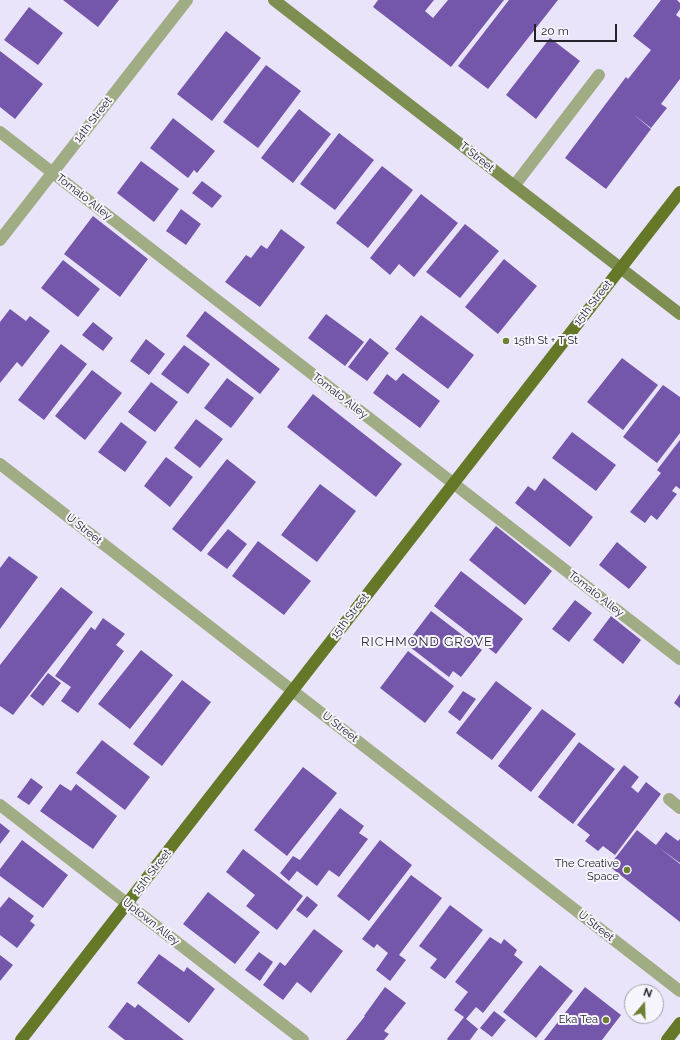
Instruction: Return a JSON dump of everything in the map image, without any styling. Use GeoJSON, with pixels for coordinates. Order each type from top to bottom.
{"type":"FeatureCollection","features":[{"type":"Feature","properties":{"kind":"main road","name":"15th Street"},"geometry":{"type":"LineString","coordinates":[[21,1040],[680,192]]}},
{"type":"Feature","properties":{"kind":"main road"},"geometry":{"type":"LineString","coordinates":[[667,1040],[680,1023]]}},
{"type":"Feature","properties":{"kind":"street","name":"14th Street"},"geometry":{"type":"LineString","coordinates":[[0,240],[187,0]]}},
{"type":"Feature","properties":{"kind":"street","name":"T Street"},"geometry":{"type":"LineString","coordinates":[[274,0],[680,314]]}},
{"type":"Feature","properties":{"kind":"street"},"geometry":{"type":"LineString","coordinates":[[514,186],[599,75]]}},
{"type":"Feature","properties":{"kind":"street","name":"Tomato Alley"},"geometry":{"type":"LineString","coordinates":[[0,132],[680,659]]}},
{"type":"Feature","properties":{"kind":"street","name":"U Street"},"geometry":{"type":"LineString","coordinates":[[0,464],[680,991]]}},
{"type":"Feature","properties":{"kind":"street"},"geometry":{"type":"LineString","coordinates":[[668,799],[680,808]]}},
{"type":"Feature","properties":{"kind":"street","name":"Uptown Alley"},"geometry":{"type":"LineString","coordinates":[[0,805],[303,1040]]}},
{"type":"Feature","properties":{"kind":"building"},"geometry":{"type":"Polygon","coordinates":[[[63,0],[119,0],[98,27],[63,0]]]}},
{"type":"Feature","properties":{"kind":"building"},"geometry":{"type":"Polygon","coordinates":[[[378,0],[434,0],[425,11],[433,18],[448,0],[504,0],[451,67],[373,7],[378,0]]]}},
{"type":"Feature","properties":{"kind":"building"},"geometry":{"type":"Polygon","coordinates":[[[509,0],[558,0],[488,89],[458,66],[509,0]]]}},
{"type":"Feature","properties":{"kind":"building"},"geometry":{"type":"Polygon","coordinates":[[[661,0],[677,0],[680,3],[680,9],[676,15],[680,18],[680,79],[661,104],[667,108],[651,128],[633,114],[651,129],[606,189],[565,158],[626,77],[628,79],[651,50],[633,36],[661,0]]]}},
{"type":"Feature","properties":{"kind":"building"},"geometry":{"type":"Polygon","coordinates":[[[29,7],[63,33],[38,65],[4,40],[29,7]]]}},
{"type":"Feature","properties":{"kind":"building"},"geometry":{"type":"Polygon","coordinates":[[[226,31],[261,58],[212,121],[177,94],[226,31]]]}},
{"type":"Feature","properties":{"kind":"building"},"geometry":{"type":"Polygon","coordinates":[[[550,38],[580,61],[536,119],[506,95],[550,38]]]}},
{"type":"Feature","properties":{"kind":"building"},"geometry":{"type":"Polygon","coordinates":[[[0,51],[43,84],[15,119],[0,107],[0,51]]]}},
{"type":"Feature","properties":{"kind":"building"},"geometry":{"type":"Polygon","coordinates":[[[266,65],[301,91],[258,148],[223,122],[266,65]]]}},
{"type":"Feature","properties":{"kind":"building"},"geometry":{"type":"Polygon","coordinates":[[[299,109],[331,134],[293,183],[261,158],[299,109]]]}},
{"type":"Feature","properties":{"kind":"building"},"geometry":{"type":"Polygon","coordinates":[[[173,118],[215,151],[197,173],[194,170],[188,178],[150,148],[173,118]]]}},
{"type":"Feature","properties":{"kind":"building"},"geometry":{"type":"Polygon","coordinates":[[[339,133],[374,160],[335,210],[300,184],[339,133]]]}},
{"type":"Feature","properties":{"kind":"building"},"geometry":{"type":"Polygon","coordinates":[[[141,161],[179,189],[154,222],[117,193],[141,161]]]}},
{"type":"Feature","properties":{"kind":"building"},"geometry":{"type":"Polygon","coordinates":[[[382,166],[413,190],[368,248],[336,223],[382,166]]]}},
{"type":"Feature","properties":{"kind":"building"},"geometry":{"type":"Polygon","coordinates":[[[202,181],[222,196],[212,208],[192,193],[202,181]]]}},
{"type":"Feature","properties":{"kind":"building"},"geometry":{"type":"Polygon","coordinates":[[[421,194],[458,223],[414,277],[399,264],[390,275],[370,258],[421,194]]]}},
{"type":"Feature","properties":{"kind":"building"},"geometry":{"type":"Polygon","coordinates":[[[181,209],[201,224],[186,245],[166,231],[181,209]]]}},
{"type":"Feature","properties":{"kind":"building"},"geometry":{"type":"Polygon","coordinates":[[[93,216],[148,259],[120,297],[64,254],[93,216]]]}},
{"type":"Feature","properties":{"kind":"building"},"geometry":{"type":"Polygon","coordinates":[[[465,224],[499,251],[460,298],[426,272],[465,224]]]}},
{"type":"Feature","properties":{"kind":"building"},"geometry":{"type":"Polygon","coordinates":[[[281,229],[305,247],[260,307],[225,282],[246,255],[251,258],[261,245],[267,249],[281,229]]]}},
{"type":"Feature","properties":{"kind":"building"},"geometry":{"type":"Polygon","coordinates":[[[504,259],[537,286],[498,334],[465,307],[504,259]]]}},
{"type":"Feature","properties":{"kind":"building"},"geometry":{"type":"Polygon","coordinates":[[[63,260],[100,289],[78,317],[41,288],[63,260]]]}},
{"type":"Feature","properties":{"kind":"building"},"geometry":{"type":"Polygon","coordinates":[[[10,309],[26,321],[30,316],[50,331],[22,367],[17,362],[0,383],[0,322],[10,309]]]}},
{"type":"Feature","properties":{"kind":"building"},"geometry":{"type":"Polygon","coordinates":[[[205,311],[280,369],[260,394],[186,336],[205,311]]]}},
{"type":"Feature","properties":{"kind":"building"},"geometry":{"type":"Polygon","coordinates":[[[326,314],[364,342],[345,366],[308,338],[326,314]]]}},
{"type":"Feature","properties":{"kind":"building"},"geometry":{"type":"Polygon","coordinates":[[[421,315],[474,355],[448,389],[395,349],[421,315]]]}},
{"type":"Feature","properties":{"kind":"building"},"geometry":{"type":"Polygon","coordinates":[[[93,322],[113,338],[103,351],[82,335],[93,322]]]}},
{"type":"Feature","properties":{"kind":"building"},"geometry":{"type":"Polygon","coordinates":[[[370,338],[389,353],[367,381],[348,367],[370,338]]]}},
{"type":"Feature","properties":{"kind":"building"},"geometry":{"type":"Polygon","coordinates":[[[146,339],[165,354],[149,375],[130,361],[146,339]]]}},
{"type":"Feature","properties":{"kind":"building"},"geometry":{"type":"Polygon","coordinates":[[[61,344],[87,364],[44,420],[18,400],[61,344]]]}},
{"type":"Feature","properties":{"kind":"building"},"geometry":{"type":"Polygon","coordinates":[[[184,345],[210,364],[188,394],[161,374],[184,345]]]}},
{"type":"Feature","properties":{"kind":"building"},"geometry":{"type":"Polygon","coordinates":[[[622,358],[658,385],[623,430],[587,402],[622,358]]]}},
{"type":"Feature","properties":{"kind":"building"},"geometry":{"type":"Polygon","coordinates":[[[92,370],[122,393],[85,440],[55,416],[92,370]]]}},
{"type":"Feature","properties":{"kind":"building"},"geometry":{"type":"Polygon","coordinates":[[[403,373],[440,401],[420,428],[373,393],[387,374],[396,381],[403,373]]]}},
{"type":"Feature","properties":{"kind":"building"},"geometry":{"type":"Polygon","coordinates":[[[227,378],[254,398],[231,428],[204,408],[227,378]]]}},
{"type":"Feature","properties":{"kind":"building"},"geometry":{"type":"Polygon","coordinates":[[[151,382],[178,402],[155,432],[128,412],[151,382]]]}},
{"type":"Feature","properties":{"kind":"building"},"geometry":{"type":"Polygon","coordinates":[[[663,385],[680,397],[680,433],[657,463],[623,437],[663,385]]]}},
{"type":"Feature","properties":{"kind":"building"},"geometry":{"type":"Polygon","coordinates":[[[313,394],[402,464],[376,497],[287,427],[313,394]]]}},
{"type":"Feature","properties":{"kind":"building"},"geometry":{"type":"Polygon","coordinates":[[[196,419],[223,439],[200,468],[174,448],[196,419]]]}},
{"type":"Feature","properties":{"kind":"building"},"geometry":{"type":"Polygon","coordinates":[[[121,422],[147,442],[125,472],[98,452],[121,422]]]}},
{"type":"Feature","properties":{"kind":"building"},"geometry":{"type":"Polygon","coordinates":[[[572,432],[616,465],[596,491],[552,458],[572,432]]]}},
{"type":"Feature","properties":{"kind":"building"},"geometry":{"type":"Polygon","coordinates":[[[680,440],[680,489],[676,486],[672,491],[677,494],[657,520],[651,515],[645,523],[630,512],[661,473],[657,470],[680,440]]]}},
{"type":"Feature","properties":{"kind":"building"},"geometry":{"type":"Polygon","coordinates":[[[166,457],[193,477],[170,507],[144,486],[166,457]]]}},
{"type":"Feature","properties":{"kind":"building"},"geometry":{"type":"Polygon","coordinates":[[[227,459],[256,482],[201,552],[172,529],[227,459]]]}},
{"type":"Feature","properties":{"kind":"building"},"geometry":{"type":"Polygon","coordinates":[[[544,478],[593,517],[570,547],[515,503],[528,486],[535,491],[544,478]]]}},
{"type":"Feature","properties":{"kind":"building"},"geometry":{"type":"Polygon","coordinates":[[[320,484],[356,511],[317,562],[281,535],[320,484]]]}},
{"type":"Feature","properties":{"kind":"building"},"geometry":{"type":"Polygon","coordinates":[[[496,526],[552,571],[525,605],[469,560],[496,526]]]}},
{"type":"Feature","properties":{"kind":"building"},"geometry":{"type":"Polygon","coordinates":[[[228,529],[247,544],[227,569],[207,554],[228,529]]]}},
{"type":"Feature","properties":{"kind":"building"},"geometry":{"type":"Polygon","coordinates":[[[258,541],[311,581],[284,615],[232,576],[258,541]]]}},
{"type":"Feature","properties":{"kind":"building"},"geometry":{"type":"Polygon","coordinates":[[[617,542],[647,567],[629,589],[599,565],[617,542]]]}},
{"type":"Feature","properties":{"kind":"building"},"geometry":{"type":"Polygon","coordinates":[[[9,556],[38,577],[0,629],[0,568],[9,556]]]}},
{"type":"Feature","properties":{"kind":"building"},"geometry":{"type":"Polygon","coordinates":[[[461,571],[523,619],[496,654],[434,606],[461,571]]]}},
{"type":"Feature","properties":{"kind":"building"},"geometry":{"type":"Polygon","coordinates":[[[61,587],[93,612],[13,715],[0,706],[0,665],[61,587]]]}},
{"type":"Feature","properties":{"kind":"building"},"geometry":{"type":"Polygon","coordinates":[[[575,600],[592,613],[569,642],[552,629],[575,600]]]}},
{"type":"Feature","properties":{"kind":"building"},"geometry":{"type":"Polygon","coordinates":[[[431,611],[482,650],[461,677],[453,671],[449,677],[406,644],[431,611]]]}},
{"type":"Feature","properties":{"kind":"building"},"geometry":{"type":"Polygon","coordinates":[[[611,616],[641,640],[623,664],[593,640],[611,616]]]}},
{"type":"Feature","properties":{"kind":"building"},"geometry":{"type":"Polygon","coordinates":[[[103,618],[125,634],[116,645],[124,651],[78,713],[61,701],[71,687],[55,676],[91,627],[95,630],[103,618]]]}},
{"type":"Feature","properties":{"kind":"building"},"geometry":{"type":"Polygon","coordinates":[[[141,650],[173,675],[130,729],[98,704],[141,650]]]}},
{"type":"Feature","properties":{"kind":"building"},"geometry":{"type":"Polygon","coordinates":[[[408,651],[454,686],[425,723],[380,688],[408,651]]]}},
{"type":"Feature","properties":{"kind":"building"},"geometry":{"type":"Polygon","coordinates":[[[48,673],[61,683],[43,706],[30,696],[48,673]]]}},
{"type":"Feature","properties":{"kind":"building"},"geometry":{"type":"Polygon","coordinates":[[[182,680],[211,702],[162,766],[133,744],[182,680]]]}},
{"type":"Feature","properties":{"kind":"building"},"geometry":{"type":"Polygon","coordinates":[[[496,681],[532,708],[492,760],[456,733],[496,681]]]}},
{"type":"Feature","properties":{"kind":"building"},"geometry":{"type":"Polygon","coordinates":[[[463,691],[476,699],[460,721],[448,712],[463,691]]]}},
{"type":"Feature","properties":{"kind":"building"},"geometry":{"type":"Polygon","coordinates":[[[680,694],[680,708],[674,703],[680,694]]]}},
{"type":"Feature","properties":{"kind":"building"},"geometry":{"type":"Polygon","coordinates":[[[542,709],[576,734],[531,792],[498,766],[542,709]]]}},
{"type":"Feature","properties":{"kind":"building"},"geometry":{"type":"Polygon","coordinates":[[[102,740],[150,777],[125,810],[76,773],[102,740]]]}},
{"type":"Feature","properties":{"kind":"building"},"geometry":{"type":"Polygon","coordinates":[[[579,742],[615,769],[573,824],[538,797],[579,742]]]}},
{"type":"Feature","properties":{"kind":"building"},"geometry":{"type":"Polygon","coordinates":[[[624,765],[639,777],[631,787],[638,793],[646,782],[661,794],[615,855],[603,846],[598,851],[585,841],[590,835],[577,825],[624,765]]]}},
{"type":"Feature","properties":{"kind":"building"},"geometry":{"type":"Polygon","coordinates":[[[303,767],[337,793],[287,856],[254,830],[303,767]]]}},
{"type":"Feature","properties":{"kind":"building"},"geometry":{"type":"Polygon","coordinates":[[[31,778],[43,787],[29,805],[17,797],[31,778]]]}},
{"type":"Feature","properties":{"kind":"building"},"geometry":{"type":"Polygon","coordinates":[[[60,784],[71,791],[76,784],[117,816],[93,849],[40,811],[60,784]]]}},
{"type":"Feature","properties":{"kind":"building"},"geometry":{"type":"Polygon","coordinates":[[[340,808],[364,826],[359,833],[368,839],[339,877],[329,870],[317,886],[297,871],[289,881],[280,873],[293,856],[300,860],[340,808]]]}},
{"type":"Feature","properties":{"kind":"building"},"geometry":{"type":"Polygon","coordinates":[[[0,823],[10,831],[0,844],[0,823]]]}},
{"type":"Feature","properties":{"kind":"building"},"geometry":{"type":"Polygon","coordinates":[[[637,830],[656,845],[666,832],[678,841],[680,839],[680,863],[658,847],[680,864],[680,922],[609,866],[637,830]]]}},
{"type":"Feature","properties":{"kind":"building"},"geometry":{"type":"Polygon","coordinates":[[[22,840],[68,875],[43,908],[0,876],[0,869],[22,840]]]}},
{"type":"Feature","properties":{"kind":"building"},"geometry":{"type":"Polygon","coordinates":[[[380,840],[412,865],[369,921],[337,896],[380,840]]]}},
{"type":"Feature","properties":{"kind":"building"},"geometry":{"type":"Polygon","coordinates":[[[243,849],[303,896],[277,930],[246,906],[255,895],[226,872],[243,849]]]}},
{"type":"Feature","properties":{"kind":"building"},"geometry":{"type":"Polygon","coordinates":[[[411,875],[442,898],[399,955],[406,960],[390,981],[376,970],[388,953],[377,944],[374,948],[362,939],[411,875]]]}},
{"type":"Feature","properties":{"kind":"building"},"geometry":{"type":"Polygon","coordinates":[[[208,892],[260,932],[235,964],[183,924],[208,892]]]}},
{"type":"Feature","properties":{"kind":"building"},"geometry":{"type":"Polygon","coordinates":[[[307,896],[318,905],[307,918],[296,910],[307,896]]]}},
{"type":"Feature","properties":{"kind":"building"},"geometry":{"type":"Polygon","coordinates":[[[9,897],[34,916],[30,921],[35,925],[17,948],[0,935],[0,908],[9,897]]]}},
{"type":"Feature","properties":{"kind":"building"},"geometry":{"type":"Polygon","coordinates":[[[450,905],[483,930],[445,979],[430,968],[437,959],[419,946],[450,905]]]}},
{"type":"Feature","properties":{"kind":"building"},"geometry":{"type":"Polygon","coordinates":[[[314,929],[343,951],[311,993],[297,982],[283,1000],[263,985],[280,962],[285,966],[314,929]]]}},
{"type":"Feature","properties":{"kind":"building"},"geometry":{"type":"Polygon","coordinates":[[[490,937],[501,944],[504,939],[517,950],[514,955],[523,962],[483,1013],[476,1007],[466,1019],[478,1029],[470,1040],[448,1040],[447,1039],[464,1017],[454,1010],[468,992],[455,982],[490,937]]]}},
{"type":"Feature","properties":{"kind":"building"},"geometry":{"type":"Polygon","coordinates":[[[259,952],[273,962],[260,981],[245,970],[259,952]]]}},
{"type":"Feature","properties":{"kind":"building"},"geometry":{"type":"Polygon","coordinates":[[[159,954],[184,972],[187,967],[215,989],[189,1023],[137,983],[159,954]]]}},
{"type":"Feature","properties":{"kind":"building"},"geometry":{"type":"Polygon","coordinates":[[[0,955],[13,965],[0,981],[0,955]]]}},
{"type":"Feature","properties":{"kind":"building"},"geometry":{"type":"Polygon","coordinates":[[[540,965],[573,991],[536,1038],[503,1012],[540,965]]]}},
{"type":"Feature","properties":{"kind":"building"},"geometry":{"type":"Polygon","coordinates":[[[385,987],[406,1003],[384,1031],[389,1034],[384,1040],[346,1040],[365,1016],[385,987]]]}},
{"type":"Feature","properties":{"kind":"building"},"geometry":{"type":"Polygon","coordinates":[[[585,987],[621,1015],[602,1040],[544,1040],[585,987]]]}},
{"type":"Feature","properties":{"kind":"building"},"geometry":{"type":"Polygon","coordinates":[[[127,1002],[135,1008],[138,1004],[184,1040],[125,1040],[108,1027],[127,1002]]]}},
{"type":"Feature","properties":{"kind":"building"},"geometry":{"type":"Polygon","coordinates":[[[494,1011],[506,1020],[492,1037],[480,1028],[494,1011]]]}},
{"type":"Feature","properties":{"kind":"place","name":"15th St + T St"},"geometry":{"type":"Point","coordinates":[506,341]}},
{"type":"Feature","properties":{"kind":"place","name":"The Creative Space"},"geometry":{"type":"Point","coordinates":[627,870]}},
{"type":"Feature","properties":{"kind":"place","name":"Eka Tea"},"geometry":{"type":"Point","coordinates":[606,1020]}},
{"type":"Feature","properties":{"kind":"district","name":"RICHMOND GROVE"},"geometry":{"type":"Point","coordinates":[427,642]}}]}
